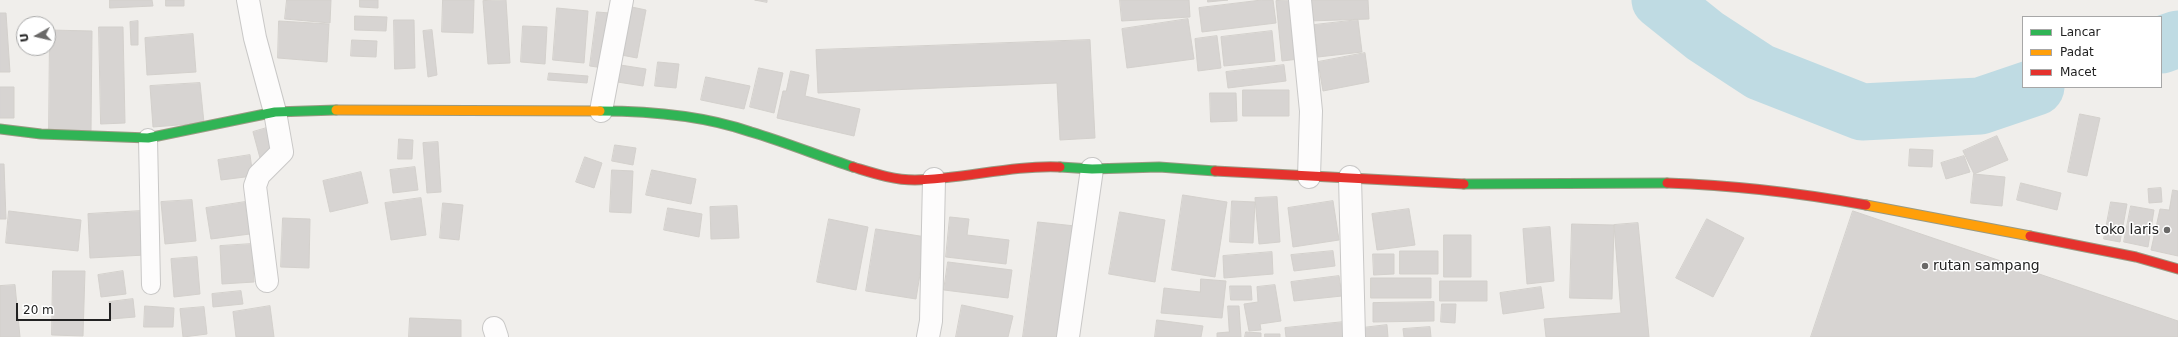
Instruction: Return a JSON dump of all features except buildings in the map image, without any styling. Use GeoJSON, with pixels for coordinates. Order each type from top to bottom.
{"type":"FeatureCollection","features":[{"type":"Feature","properties":{"kind":"street"},"geometry":{"type":"LineString","coordinates":[[248,0],[255,38],[275,112],[282,152],[259,176],[255,186],[267,281]]}},
{"type":"Feature","properties":{"kind":"street"},"geometry":{"type":"LineString","coordinates":[[601,111],[622,0]]}},
{"type":"Feature","properties":{"kind":"street"},"geometry":{"type":"LineString","coordinates":[[1300,0],[1311,111],[1309,177]]}},
{"type":"Feature","properties":{"kind":"street"},"geometry":{"type":"LineString","coordinates":[[0,129],[41,134],[148,138],[275,112],[634,111],[680,116],[750,131],[831,160],[888,178],[914,180],[934,179],[1038,166],[1092,169],[1159,167],[1309,177],[1350,177],[1448,184],[1626,182],[1722,185],[1789,192],[2136,257],[2178,269]]}},
{"type":"Feature","properties":{"kind":"street"},"geometry":{"type":"LineString","coordinates":[[1068,337],[1092,169]]}},
{"type":"Feature","properties":{"kind":"street"},"geometry":{"type":"LineString","coordinates":[[1350,177],[1354,337]]}},
{"type":"Feature","properties":{"kind":"street"},"geometry":{"type":"LineString","coordinates":[[928,337],[931,321],[934,179]]}},
{"type":"Feature","properties":{"kind":"lane"},"geometry":{"type":"LineString","coordinates":[[148,138],[151,285]]}},
{"type":"Feature","properties":{"kind":"waterway"},"geometry":{"type":"LineString","coordinates":[[1660,0],[1705,36],[1760,72],[1862,112],[1980,106],[2033,88]]}},
{"type":"Feature","properties":{"kind":"waterway"},"geometry":{"type":"LineString","coordinates":[[2162,45],[2178,39]]}},
{"type":"Feature","properties":{"kind":"traffic: fast"},"geometry":{"type":"LineString","coordinates":[[0,129],[41,134],[148,138],[275,112],[336,110]]}},
{"type":"Feature","properties":{"kind":"traffic: fast"},"geometry":{"type":"LineString","coordinates":[[600,111],[657,113],[715,122],[764,136],[853,167]]}},
{"type":"Feature","properties":{"kind":"traffic: fast"},"geometry":{"type":"LineString","coordinates":[[1060,167],[1092,169],[1159,167],[1215,171]]}},
{"type":"Feature","properties":{"kind":"traffic: fast"},"geometry":{"type":"LineString","coordinates":[[1464,184],[1667,183]]}},
{"type":"Feature","properties":{"kind":"traffic: slow"},"geometry":{"type":"LineString","coordinates":[[336,110],[600,111]]}},
{"type":"Feature","properties":{"kind":"traffic: slow"},"geometry":{"type":"LineString","coordinates":[[1866,205],[2030,236]]}},
{"type":"Feature","properties":{"kind":"traffic: jam"},"geometry":{"type":"LineString","coordinates":[[853,167],[876,174],[907,180],[933,179],[1024,168],[1060,167]]}},
{"type":"Feature","properties":{"kind":"traffic: jam"},"geometry":{"type":"LineString","coordinates":[[1215,171],[1464,184]]}},
{"type":"Feature","properties":{"kind":"traffic: jam"},"geometry":{"type":"LineString","coordinates":[[1667,183],[1767,190],[1866,205]]}},
{"type":"Feature","properties":{"kind":"traffic: jam"},"geometry":{"type":"LineString","coordinates":[[2030,236],[2136,257],[2178,269]]}},
{"type":"Feature","properties":{"kind":"place","name":"toko laris"},"geometry":{"type":"Point","coordinates":[2167,230]}},
{"type":"Feature","properties":{"kind":"place","name":"rutan sampang"},"geometry":{"type":"Point","coordinates":[1925,266]}}]}
